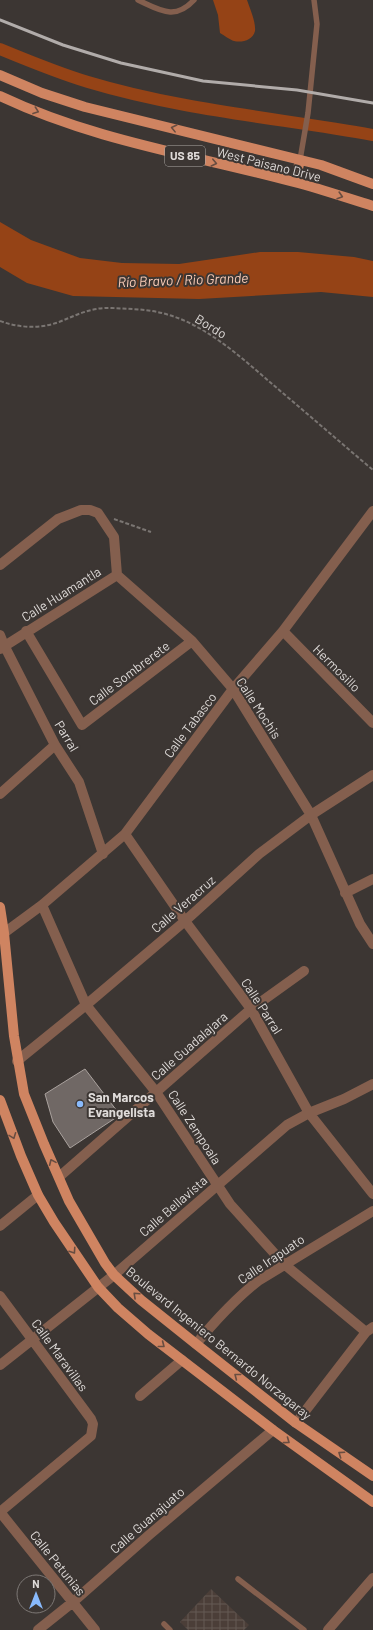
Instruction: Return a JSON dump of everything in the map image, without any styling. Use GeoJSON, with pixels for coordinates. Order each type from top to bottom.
{"type":"FeatureCollection","features":[{"type":"Feature","properties":{"kind":"main road","name":"West Paisano Drive"},"geometry":{"type":"LineString","coordinates":[[0,75],[42,93],[85,107],[321,165],[373,184]]}},
{"type":"Feature","properties":{"kind":"main road","name":"West Paisano Drive"},"geometry":{"type":"LineString","coordinates":[[0,96],[22,106],[92,132],[142,146],[295,182],[373,206]]}},
{"type":"Feature","properties":{"kind":"main road"},"geometry":{"type":"LineString","coordinates":[[295,182],[300,160]]}},
{"type":"Feature","properties":{"kind":"main road","name":"Boulevard Ingeniero Bernardo Norzagaray"},"geometry":{"type":"LineString","coordinates":[[0,907],[17,1061],[24,1094],[59,1177],[87,1233],[105,1263],[114,1275],[141,1300],[196,1344],[296,1423],[373,1476]]}},
{"type":"Feature","properties":{"kind":"main road"},"geometry":{"type":"LineString","coordinates":[[0,1100],[21,1156],[38,1195],[54,1222],[98,1287],[118,1308],[182,1360],[273,1430],[373,1502]]}},
{"type":"Feature","properties":{"kind":"street"},"geometry":{"type":"LineString","coordinates":[[0,565],[58,519],[81,510],[90,510],[98,513],[114,537],[117,575]]}},
{"type":"Feature","properties":{"kind":"street","name":"Calle Tabasco"},"geometry":{"type":"LineString","coordinates":[[4,933],[42,905],[125,834],[233,689],[283,631],[373,511]]}},
{"type":"Feature","properties":{"kind":"street","name":"Calle Huamantla"},"geometry":{"type":"LineString","coordinates":[[2,647],[117,575]]}},
{"type":"Feature","properties":{"kind":"street","name":"Calle Mochis"},"geometry":{"type":"LineString","coordinates":[[117,575],[192,641],[233,689],[311,815],[360,924],[373,944]]}},
{"type":"Feature","properties":{"kind":"street","name":"Calle Sombrerete"},"geometry":{"type":"LineString","coordinates":[[26,631],[82,725],[192,641]]}},
{"type":"Feature","properties":{"kind":"street","name":"Hermosillo"},"geometry":{"type":"LineString","coordinates":[[283,631],[373,723]]}},
{"type":"Feature","properties":{"kind":"street","name":"Parral"},"geometry":{"type":"LineString","coordinates":[[0,635],[2,647],[55,745],[79,782],[103,854]]}},
{"type":"Feature","properties":{"kind":"street"},"geometry":{"type":"LineString","coordinates":[[0,794],[55,745]]}},
{"type":"Feature","properties":{"kind":"street","name":"Calle Veracruz"},"geometry":{"type":"LineString","coordinates":[[17,1061],[86,1005],[259,854],[311,815],[373,775]]}},
{"type":"Feature","properties":{"kind":"street","name":"Calle Parral"},"geometry":{"type":"LineString","coordinates":[[125,834],[185,920],[251,1009],[309,1112],[373,1194]]}},
{"type":"Feature","properties":{"kind":"street"},"geometry":{"type":"LineString","coordinates":[[345,892],[373,879]]}},
{"type":"Feature","properties":{"kind":"street","name":"Calle Zempoala"},"geometry":{"type":"LineString","coordinates":[[42,905],[86,1005],[156,1092],[230,1204],[284,1264],[370,1330]]}},
{"type":"Feature","properties":{"kind":"street","name":"Calle Guadalajara"},"geometry":{"type":"LineString","coordinates":[[59,1177],[251,1009],[304,971]]}},
{"type":"Feature","properties":{"kind":"street","name":"Calle Bellavista"},"geometry":{"type":"LineString","coordinates":[[0,1365],[114,1275],[287,1125],[309,1112],[344,1099],[373,1084]]}},
{"type":"Feature","properties":{"kind":"street"},"geometry":{"type":"LineString","coordinates":[[0,1226],[38,1195]]}},
{"type":"Feature","properties":{"kind":"street","name":"Calle Irapuato"},"geometry":{"type":"LineString","coordinates":[[196,1344],[220,1315],[241,1294],[284,1264],[373,1211]]}},
{"type":"Feature","properties":{"kind":"street","name":"Calle Maravillas"},"geometry":{"type":"LineString","coordinates":[[0,1296],[91,1419],[93,1431],[91,1436],[0,1512]]}},
{"type":"Feature","properties":{"kind":"street"},"geometry":{"type":"LineString","coordinates":[[296,1423],[370,1330]]}},
{"type":"Feature","properties":{"kind":"street"},"geometry":{"type":"LineString","coordinates":[[140,1396],[182,1360]]}},
{"type":"Feature","properties":{"kind":"street","name":"Calle Guanajuato"},"geometry":{"type":"LineString","coordinates":[[38,1630],[73,1602],[149,1535],[273,1430]]}},
{"type":"Feature","properties":{"kind":"street","name":"Calle Petunias"},"geometry":{"type":"LineString","coordinates":[[0,1512],[96,1630]]}},
{"type":"Feature","properties":{"kind":"street"},"geometry":{"type":"LineString","coordinates":[[328,1630],[373,1578]]}},
{"type":"Feature","properties":{"kind":"lane"},"geometry":{"type":"LineString","coordinates":[[138,0],[162,11],[175,13],[186,8],[194,0]]}},
{"type":"Feature","properties":{"kind":"lane"},"geometry":{"type":"LineString","coordinates":[[300,160],[308,113],[316,24],[314,0]]}},
{"type":"Feature","properties":{"kind":"lane"},"geometry":{"type":"LineString","coordinates":[[238,1580],[304,1630]]}},
{"type":"Feature","properties":{"kind":"lane"},"geometry":{"type":"LineString","coordinates":[[164,1624],[170,1630]]}},
{"type":"Feature","properties":{"kind":"path","name":"Bordo"},"geometry":{"type":"LineString","coordinates":[[0,321],[20,326],[42,327],[59,322],[85,311],[107,308],[140,309],[169,314],[193,324],[230,348],[373,470]]}},
{"type":"Feature","properties":{"kind":"path"},"geometry":{"type":"LineString","coordinates":[[98,513],[151,532]]}},
{"type":"Feature","properties":{"kind":"shaded area"},"geometry":{"type":"Polygon","coordinates":[[[211,1589],[249,1625],[244,1630],[188,1630],[180,1622],[211,1589]]]}},
{"type":"Feature","properties":{"kind":"water"},"geometry":{"type":"Polygon","coordinates":[[[213,0],[247,0],[255,24],[254,34],[250,39],[237,42],[220,33],[218,15],[213,0]]]}},
{"type":"Feature","properties":{"kind":"water","name":"Río Bravo / Rio Grande"},"geometry":{"type":"Polygon","coordinates":[[[0,222],[31,240],[80,258],[122,263],[179,264],[260,252],[298,252],[354,257],[373,261],[373,297],[321,292],[199,299],[73,296],[27,283],[0,267],[0,222]]]}},
{"type":"Feature","properties":{"kind":"building","name":"San Marcos Evangelista"},"geometry":{"type":"Polygon","coordinates":[[[85,1069],[120,1115],[70,1148],[53,1122],[45,1094],[85,1069]]]}},
{"type":"Feature","properties":{"kind":"waterway"},"geometry":{"type":"LineString","coordinates":[[0,49],[66,75],[123,92],[194,107],[373,135]]}},
{"type":"Feature","properties":{"kind":"railway"},"geometry":{"type":"LineString","coordinates":[[0,20],[63,45],[121,63],[203,81],[297,90],[373,103]]}},
{"type":"Feature","properties":{"kind":"place","name":"San Marcos Evangelista"},"geometry":{"type":"Point","coordinates":[80,1104]}}]}
